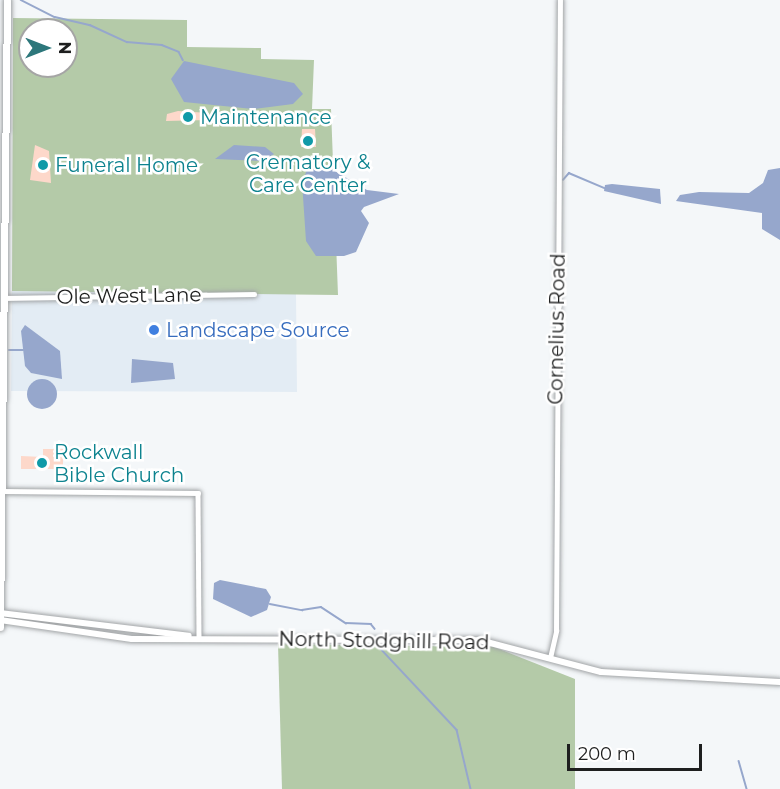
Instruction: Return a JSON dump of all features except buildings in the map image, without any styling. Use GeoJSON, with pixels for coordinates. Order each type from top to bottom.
{"type":"FeatureCollection","features":[{"type":"Feature","properties":{"kind":"main road"},"geometry":{"type":"LineString","coordinates":[[1,619],[7,0]]}},
{"type":"Feature","properties":{"kind":"street","name":"Cornelius Road"},"geometry":{"type":"LineString","coordinates":[[550,658],[556,631],[560,0]]}},
{"type":"Feature","properties":{"kind":"street","name":"Ole West Lane"},"geometry":{"type":"LineString","coordinates":[[4,298],[254,294]]}},
{"type":"Feature","properties":{"kind":"street"},"geometry":{"type":"LineString","coordinates":[[4,490],[198,493],[199,637]]}},
{"type":"Feature","properties":{"kind":"street","name":"North Stodghill Road"},"geometry":{"type":"LineString","coordinates":[[1,619],[199,637],[470,639],[602,672],[780,682]]}},
{"type":"Feature","properties":{"kind":"shaded area","name":"Landscape Source"},"geometry":{"type":"Polygon","coordinates":[[[12,291],[296,294],[297,392],[11,391],[12,291]]]}},
{"type":"Feature","properties":{"kind":"green space"},"geometry":{"type":"Polygon","coordinates":[[[13,18],[18,18],[18,78],[78,78],[78,19],[187,20],[187,47],[261,48],[261,59],[314,60],[312,109],[331,109],[338,295],[12,291],[13,18]]]}},
{"type":"Feature","properties":{"kind":"green space"},"geometry":{"type":"Polygon","coordinates":[[[278,644],[494,647],[575,679],[575,789],[282,789],[278,644]]]}},
{"type":"Feature","properties":{"kind":"water"},"geometry":{"type":"Polygon","coordinates":[[[184,61],[294,83],[303,94],[293,104],[253,109],[184,102],[171,79],[184,61]]]}},
{"type":"Feature","properties":{"kind":"water"},"geometry":{"type":"Polygon","coordinates":[[[234,145],[265,147],[274,154],[263,161],[215,159],[234,145]]]}},
{"type":"Feature","properties":{"kind":"water"},"geometry":{"type":"Polygon","coordinates":[[[323,164],[367,190],[399,194],[364,207],[361,211],[369,223],[356,252],[344,256],[316,256],[306,241],[302,182],[307,170],[323,164]]]}},
{"type":"Feature","properties":{"kind":"water"},"geometry":{"type":"Polygon","coordinates":[[[780,168],[780,240],[762,229],[762,213],[676,201],[680,195],[699,192],[749,193],[763,183],[768,170],[780,168]]]}},
{"type":"Feature","properties":{"kind":"water"},"geometry":{"type":"Polygon","coordinates":[[[605,185],[660,189],[661,204],[604,191],[605,185]]]}},
{"type":"Feature","properties":{"kind":"water"},"geometry":{"type":"Polygon","coordinates":[[[25,325],[60,351],[62,379],[31,373],[25,366],[21,331],[25,325]]]}},
{"type":"Feature","properties":{"kind":"water"},"geometry":{"type":"Polygon","coordinates":[[[132,359],[173,363],[175,379],[131,383],[132,359]]]}},
{"type":"Feature","properties":{"kind":"water"},"geometry":{"type":"Polygon","coordinates":[[[42,379],[53,383],[57,394],[53,405],[42,409],[31,405],[27,394],[31,383],[42,379]]]}},
{"type":"Feature","properties":{"kind":"water"},"geometry":{"type":"Polygon","coordinates":[[[220,580],[266,589],[271,597],[267,610],[251,617],[213,599],[214,583],[220,580]]]}},
{"type":"Feature","properties":{"kind":"waterway"},"geometry":{"type":"LineString","coordinates":[[21,0],[55,17],[90,25],[127,42],[162,45],[179,52],[183,60]]}},
{"type":"Feature","properties":{"kind":"waterway"},"geometry":{"type":"LineString","coordinates":[[563,180],[569,173],[605,188]]}},
{"type":"Feature","properties":{"kind":"waterway"},"geometry":{"type":"LineString","coordinates":[[9,350],[23,350]]}},
{"type":"Feature","properties":{"kind":"waterway"},"geometry":{"type":"LineString","coordinates":[[270,604],[302,610],[321,607],[346,623],[371,624],[375,629]]}},
{"type":"Feature","properties":{"kind":"waterway"},"geometry":{"type":"LineString","coordinates":[[381,649],[457,730],[471,789]]}},
{"type":"Feature","properties":{"kind":"waterway"},"geometry":{"type":"LineString","coordinates":[[739,761],[747,789]]}},
{"type":"Feature","properties":{"kind":"place","name":"Maintenance"},"geometry":{"type":"Point","coordinates":[188,117]}},
{"type":"Feature","properties":{"kind":"place","name":"Crematory & Care Center"},"geometry":{"type":"Point","coordinates":[308,141]}},
{"type":"Feature","properties":{"kind":"place","name":"Funeral Home"},"geometry":{"type":"Point","coordinates":[43,165]}},
{"type":"Feature","properties":{"kind":"place","name":"Landscape Source"},"geometry":{"type":"Point","coordinates":[154,330]}},
{"type":"Feature","properties":{"kind":"place","name":"Rockwall Bible Church"},"geometry":{"type":"Point","coordinates":[42,463]}}]}
